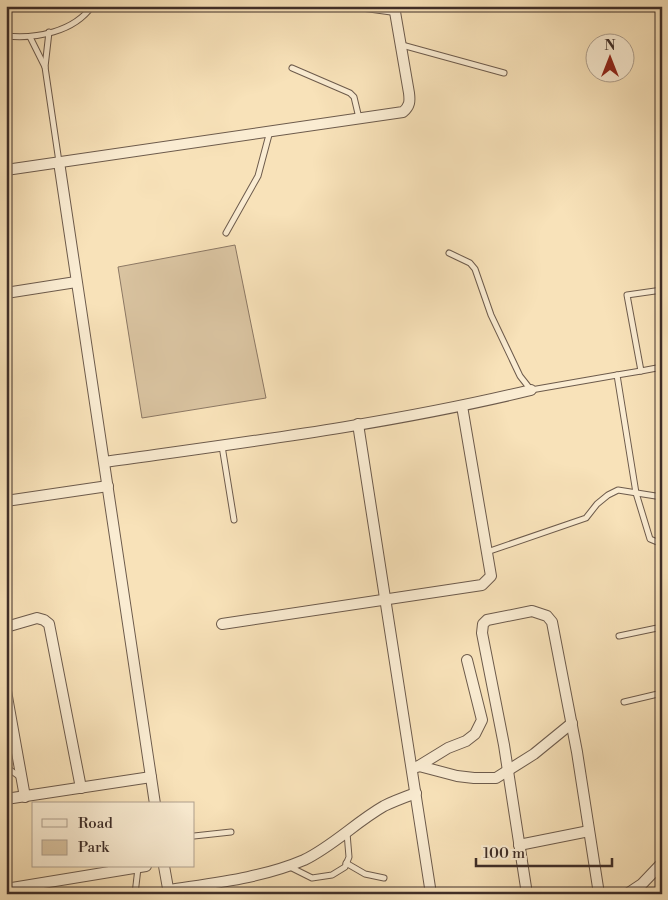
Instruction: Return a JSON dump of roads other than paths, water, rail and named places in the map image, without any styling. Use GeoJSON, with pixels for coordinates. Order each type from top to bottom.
{"type":"FeatureCollection","features":[{"type":"Feature","properties":{"kind":"street"},"geometry":{"type":"LineString","coordinates":[[6,170],[403,112],[408,108],[409,92],[395,8],[366,6]]}},
{"type":"Feature","properties":{"kind":"street"},"geometry":{"type":"LineString","coordinates":[[59,162],[155,802]]}},
{"type":"Feature","properties":{"kind":"street"},"geometry":{"type":"LineString","coordinates":[[6,293],[76,282]]}},
{"type":"Feature","properties":{"kind":"street"},"geometry":{"type":"LineString","coordinates":[[105,462],[222,446],[358,424],[462,406],[531,390]]}},
{"type":"Feature","properties":{"kind":"street"},"geometry":{"type":"LineString","coordinates":[[222,624],[482,585],[491,576],[462,406]]}},
{"type":"Feature","properties":{"kind":"street"},"geometry":{"type":"LineString","coordinates":[[358,424],[385,600],[416,768],[416,793],[431,894]]}},
{"type":"Feature","properties":{"kind":"street"},"geometry":{"type":"LineString","coordinates":[[6,501],[108,486]]}},
{"type":"Feature","properties":{"kind":"street"},"geometry":{"type":"LineString","coordinates":[[527,894],[508,771],[482,633],[483,624],[487,620],[532,611],[548,616],[552,622],[572,723],[599,894]]}},
{"type":"Feature","properties":{"kind":"street"},"geometry":{"type":"LineString","coordinates":[[6,627],[38,618],[49,624],[81,788]]}},
{"type":"Feature","properties":{"kind":"street"},"geometry":{"type":"LineString","coordinates":[[416,768],[448,748],[466,741],[475,734],[482,720],[467,660]]}},
{"type":"Feature","properties":{"kind":"street"},"geometry":{"type":"LineString","coordinates":[[6,691],[25,796]]}},
{"type":"Feature","properties":{"kind":"street"},"geometry":{"type":"LineString","coordinates":[[416,768],[457,776],[496,778],[540,750],[572,723]]}},
{"type":"Feature","properties":{"kind":"street"},"geometry":{"type":"LineString","coordinates":[[6,799],[151,777]]}},
{"type":"Feature","properties":{"kind":"street"},"geometry":{"type":"LineString","coordinates":[[164,868],[169,892],[231,880],[287,866],[326,848],[384,806],[416,793]]}},
{"type":"Feature","properties":{"kind":"street"},"geometry":{"type":"LineString","coordinates":[[518,845],[589,831]]}},
{"type":"Feature","properties":{"kind":"street"},"geometry":{"type":"LineString","coordinates":[[627,894],[642,884],[662,863]]}},
{"type":"Feature","properties":{"kind":"street"},"geometry":{"type":"LineString","coordinates":[[6,889],[136,868]]}},
{"type":"Feature","properties":{"kind":"lane"},"geometry":{"type":"LineString","coordinates":[[6,36],[30,37],[61,29],[84,17],[92,6]]}},
{"type":"Feature","properties":{"kind":"lane"},"geometry":{"type":"LineString","coordinates":[[49,32],[45,67],[59,162]]}},
{"type":"Feature","properties":{"kind":"lane"},"geometry":{"type":"LineString","coordinates":[[30,37],[45,67]]}},
{"type":"Feature","properties":{"kind":"lane"},"geometry":{"type":"LineString","coordinates":[[402,45],[504,73]]}},
{"type":"Feature","properties":{"kind":"lane"},"geometry":{"type":"LineString","coordinates":[[292,68],[350,93],[354,97],[359,118]]}},
{"type":"Feature","properties":{"kind":"lane"},"geometry":{"type":"LineString","coordinates":[[226,233],[258,176],[270,131]]}},
{"type":"Feature","properties":{"kind":"lane"},"geometry":{"type":"LineString","coordinates":[[449,253],[470,263],[475,269],[491,316],[520,376],[531,390],[662,367]]}},
{"type":"Feature","properties":{"kind":"lane"},"geometry":{"type":"LineString","coordinates":[[641,371],[627,295],[662,290]]}},
{"type":"Feature","properties":{"kind":"lane"},"geometry":{"type":"LineString","coordinates":[[617,375],[636,494],[650,538],[662,544]]}},
{"type":"Feature","properties":{"kind":"lane"},"geometry":{"type":"LineString","coordinates":[[222,446],[234,520]]}},
{"type":"Feature","properties":{"kind":"lane"},"geometry":{"type":"LineString","coordinates":[[487,552],[586,518],[602,499],[618,490],[662,497]]}},
{"type":"Feature","properties":{"kind":"lane"},"geometry":{"type":"LineString","coordinates":[[619,636],[662,627]]}},
{"type":"Feature","properties":{"kind":"lane"},"geometry":{"type":"LineString","coordinates":[[624,702],[662,693]]}},
{"type":"Feature","properties":{"kind":"lane"},"geometry":{"type":"LineString","coordinates":[[6,767],[22,778]]}},
{"type":"Feature","properties":{"kind":"lane"},"geometry":{"type":"LineString","coordinates":[[195,836],[230,832]]}},
{"type":"Feature","properties":{"kind":"lane"},"geometry":{"type":"LineString","coordinates":[[287,866],[312,878],[332,875],[345,866],[349,857],[347,833]]}},
{"type":"Feature","properties":{"kind":"lane"},"geometry":{"type":"LineString","coordinates":[[346,863],[365,874],[384,878]]}},
{"type":"Feature","properties":{"kind":"lane"},"geometry":{"type":"LineString","coordinates":[[134,894],[142,868]]}}]}
